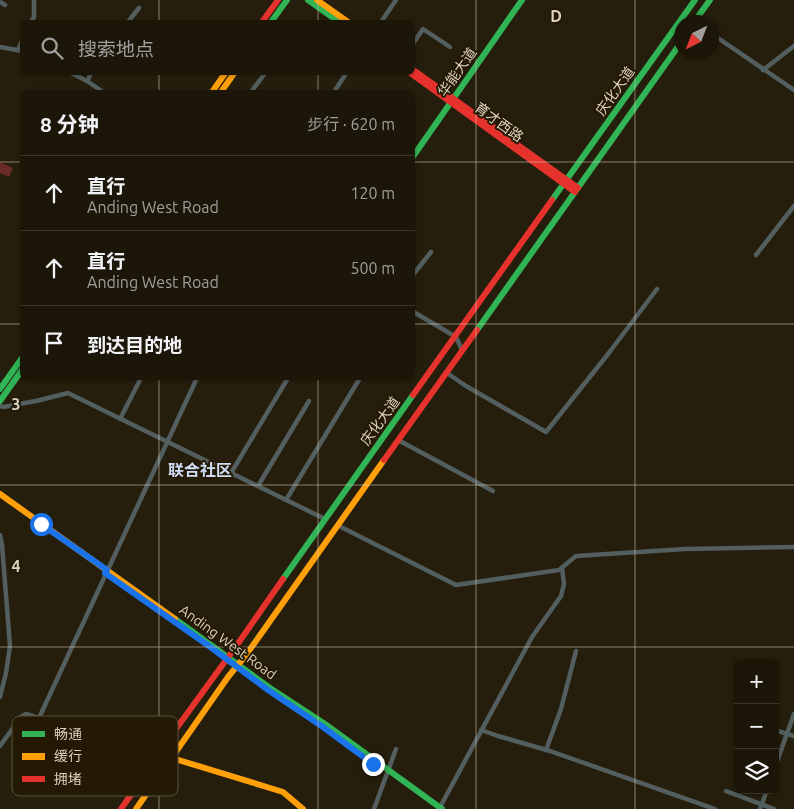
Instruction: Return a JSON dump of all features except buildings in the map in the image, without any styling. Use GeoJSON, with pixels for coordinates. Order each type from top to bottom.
{"type":"FeatureCollection","features":[{"type":"Feature","properties":{"kind":"main road"},"geometry":{"type":"LineString","coordinates":[[263,20],[278,0]]}},
{"type":"Feature","properties":{"kind":"main road"},"geometry":{"type":"LineString","coordinates":[[272,20],[287,0]]}},
{"type":"Feature","properties":{"kind":"main road"},"geometry":{"type":"LineString","coordinates":[[308,0],[336,20]]}},
{"type":"Feature","properties":{"kind":"main road"},"geometry":{"type":"LineString","coordinates":[[317,0],[345,20]]}},
{"type":"Feature","properties":{"kind":"main road","name":"华能大道"},"geometry":{"type":"LineString","coordinates":[[415,154],[520,0]]}},
{"type":"Feature","properties":{"kind":"main road","name":"庆化大道"},"geometry":{"type":"LineString","coordinates":[[178,726],[695,0]]}},
{"type":"Feature","properties":{"kind":"main road"},"geometry":{"type":"LineString","coordinates":[[699,15],[710,0]]}},
{"type":"Feature","properties":{"kind":"main road","name":"庆化大道"},"geometry":{"type":"LineString","coordinates":[[178,749],[674,52]]}},
{"type":"Feature","properties":{"kind":"main road","name":"育才西路"},"geometry":{"type":"LineString","coordinates":[[415,71],[451,100]]}},
{"type":"Feature","properties":{"kind":"main road"},"geometry":{"type":"LineString","coordinates":[[213,90],[224,75]]}},
{"type":"Feature","properties":{"kind":"main road"},"geometry":{"type":"LineString","coordinates":[[222,90],[233,75]]}},
{"type":"Feature","properties":{"kind":"main road","name":"育才西路"},"geometry":{"type":"LineString","coordinates":[[414,75],[576,190]]}},
{"type":"Feature","properties":{"kind":"main road","name":"华能大道"},"geometry":{"type":"LineString","coordinates":[[415,149],[451,100]]}},
{"type":"Feature","properties":{"kind":"main road"},"geometry":{"type":"LineString","coordinates":[[0,389],[20,361]]}},
{"type":"Feature","properties":{"kind":"main road"},"geometry":{"type":"LineString","coordinates":[[0,401],[20,373]]}},
{"type":"Feature","properties":{"kind":"main road","name":"Anding West Road"},"geometry":{"type":"LineString","coordinates":[[0,494],[106,572]]}},
{"type":"Feature","properties":{"kind":"main road","name":"Anding West Road"},"geometry":{"type":"LineString","coordinates":[[0,498],[238,666],[325,724],[439,809]]}},
{"type":"Feature","properties":{"kind":"main road"},"geometry":{"type":"LineString","coordinates":[[178,760],[283,792],[303,809]]}},
{"type":"Feature","properties":{"kind":"main road","name":"庆化大道"},"geometry":{"type":"LineString","coordinates":[[121,809],[130,796]]}},
{"type":"Feature","properties":{"kind":"main road","name":"庆化大道"},"geometry":{"type":"LineString","coordinates":[[136,809],[145,796]]}},
{"type":"Feature","properties":{"kind":"street"},"geometry":{"type":"LineString","coordinates":[[32,20],[34,17],[34,0]]}},
{"type":"Feature","properties":{"kind":"street"},"geometry":{"type":"LineString","coordinates":[[382,20],[396,0]]}},
{"type":"Feature","properties":{"kind":"street"},"geometry":{"type":"LineString","coordinates":[[129,20],[138,8]]}},
{"type":"Feature","properties":{"kind":"street"},"geometry":{"type":"LineString","coordinates":[[415,41],[423,29],[450,47]]}},
{"type":"Feature","properties":{"kind":"street"},"geometry":{"type":"LineString","coordinates":[[719,39],[794,90]]}},
{"type":"Feature","properties":{"kind":"street"},"geometry":{"type":"LineString","coordinates":[[764,70],[794,46]]}},
{"type":"Feature","properties":{"kind":"street"},"geometry":{"type":"LineString","coordinates":[[0,47],[20,51]]}},
{"type":"Feature","properties":{"kind":"street"},"geometry":{"type":"LineString","coordinates":[[75,75],[100,90]]}},
{"type":"Feature","properties":{"kind":"street"},"geometry":{"type":"LineString","coordinates":[[87,81],[90,75]]}},
{"type":"Feature","properties":{"kind":"street"},"geometry":{"type":"LineString","coordinates":[[252,90],[264,75]]}},
{"type":"Feature","properties":{"kind":"street"},"geometry":{"type":"LineString","coordinates":[[335,90],[345,75]]}},
{"type":"Feature","properties":{"kind":"street"},"geometry":{"type":"LineString","coordinates":[[756,255],[794,206]]}},
{"type":"Feature","properties":{"kind":"street"},"geometry":{"type":"LineString","coordinates":[[415,272],[431,252]]}},
{"type":"Feature","properties":{"kind":"street"},"geometry":{"type":"LineString","coordinates":[[446,373],[546,432],[657,289]]}},
{"type":"Feature","properties":{"kind":"street"},"geometry":{"type":"LineString","coordinates":[[415,313],[456,337],[462,350]]}},
{"type":"Feature","properties":{"kind":"street"},"geometry":{"type":"LineString","coordinates":[[120,418],[140,380]]}},
{"type":"Feature","properties":{"kind":"street"},"geometry":{"type":"LineString","coordinates":[[40,716],[196,380]]}},
{"type":"Feature","properties":{"kind":"street"},"geometry":{"type":"LineString","coordinates":[[231,473],[287,380]]}},
{"type":"Feature","properties":{"kind":"street"},"geometry":{"type":"LineString","coordinates":[[286,500],[359,380]]}},
{"type":"Feature","properties":{"kind":"street"},"geometry":{"type":"LineString","coordinates":[[0,406],[21,404],[68,393],[325,519]]}},
{"type":"Feature","properties":{"kind":"street"},"geometry":{"type":"LineString","coordinates":[[258,486],[309,401]]}},
{"type":"Feature","properties":{"kind":"street"},"geometry":{"type":"LineString","coordinates":[[398,440],[493,491]]}},
{"type":"Feature","properties":{"kind":"street"},"geometry":{"type":"LineString","coordinates":[[338,525],[456,585],[560,570],[576,556],[685,549],[794,547]]}},
{"type":"Feature","properties":{"kind":"street"},"geometry":{"type":"LineString","coordinates":[[0,535],[10,646],[0,697]]}},
{"type":"Feature","properties":{"kind":"street"},"geometry":{"type":"LineString","coordinates":[[439,809],[532,636],[561,596],[564,584],[562,568]]}},
{"type":"Feature","properties":{"kind":"street"},"geometry":{"type":"LineString","coordinates":[[546,750],[559,717],[576,651]]}},
{"type":"Feature","properties":{"kind":"street"},"geometry":{"type":"LineString","coordinates":[[779,757],[794,714]]}},
{"type":"Feature","properties":{"kind":"street"},"geometry":{"type":"LineString","coordinates":[[0,746],[12,730]]}},
{"type":"Feature","properties":{"kind":"street"},"geometry":{"type":"LineString","coordinates":[[481,730],[546,750],[715,809]]}},
{"type":"Feature","properties":{"kind":"street"},"geometry":{"type":"LineString","coordinates":[[779,731],[794,736]]}},
{"type":"Feature","properties":{"kind":"street"},"geometry":{"type":"LineString","coordinates":[[374,809],[396,749]]}},
{"type":"Feature","properties":{"kind":"street"},"geometry":{"type":"LineString","coordinates":[[726,791],[761,807],[774,809]]}},
{"type":"Feature","properties":{"kind":"street"},"geometry":{"type":"LineString","coordinates":[[761,807],[766,794]]}},
{"type":"Feature","properties":{"kind":"shaded area"},"geometry":{"type":"Polygon","coordinates":[[[0,162],[13,168],[9,177],[0,173],[0,162]]]}},
{"type":"Feature","properties":{"kind":"traffic: fast"},"geometry":{"type":"LineString","coordinates":[[272,20],[287,0]]}},
{"type":"Feature","properties":{"kind":"traffic: fast"},"geometry":{"type":"LineString","coordinates":[[308,0],[336,20]]}},
{"type":"Feature","properties":{"kind":"traffic: fast"},"geometry":{"type":"LineString","coordinates":[[415,154],[522,0]]}},
{"type":"Feature","properties":{"kind":"traffic: fast"},"geometry":{"type":"LineString","coordinates":[[552,200],[695,0]]}},
{"type":"Feature","properties":{"kind":"traffic: fast"},"geometry":{"type":"LineString","coordinates":[[699,15],[710,0]]}},
{"type":"Feature","properties":{"kind":"traffic: fast"},"geometry":{"type":"LineString","coordinates":[[477,330],[674,52]]}},
{"type":"Feature","properties":{"kind":"traffic: fast"},"geometry":{"type":"LineString","coordinates":[[0,389],[20,361]]}},
{"type":"Feature","properties":{"kind":"traffic: fast"},"geometry":{"type":"LineString","coordinates":[[0,401],[20,373]]}},
{"type":"Feature","properties":{"kind":"traffic: fast"},"geometry":{"type":"LineString","coordinates":[[283,579],[413,395]]}},
{"type":"Feature","properties":{"kind":"traffic: fast"},"geometry":{"type":"LineString","coordinates":[[175,619],[442,809]]}},
{"type":"Feature","properties":{"kind":"traffic: slow"},"geometry":{"type":"LineString","coordinates":[[317,0],[345,20]]}},
{"type":"Feature","properties":{"kind":"traffic: slow"},"geometry":{"type":"LineString","coordinates":[[213,90],[224,75]]}},
{"type":"Feature","properties":{"kind":"traffic: slow"},"geometry":{"type":"LineString","coordinates":[[222,90],[233,75]]}},
{"type":"Feature","properties":{"kind":"traffic: slow"},"geometry":{"type":"LineString","coordinates":[[178,749],[384,460]]}},
{"type":"Feature","properties":{"kind":"traffic: slow"},"geometry":{"type":"LineString","coordinates":[[0,494],[175,619]]}},
{"type":"Feature","properties":{"kind":"traffic: slow"},"geometry":{"type":"LineString","coordinates":[[178,760],[283,792],[303,809]]}},
{"type":"Feature","properties":{"kind":"traffic: slow"},"geometry":{"type":"LineString","coordinates":[[136,809],[145,796]]}},
{"type":"Feature","properties":{"kind":"traffic: jam"},"geometry":{"type":"LineString","coordinates":[[263,20],[278,0]]}},
{"type":"Feature","properties":{"kind":"traffic: jam"},"geometry":{"type":"LineString","coordinates":[[415,71],[578,188]]}},
{"type":"Feature","properties":{"kind":"traffic: jam"},"geometry":{"type":"LineString","coordinates":[[413,75],[575,192]]}},
{"type":"Feature","properties":{"kind":"traffic: jam"},"geometry":{"type":"LineString","coordinates":[[413,395],[552,200]]}},
{"type":"Feature","properties":{"kind":"traffic: jam"},"geometry":{"type":"LineString","coordinates":[[384,460],[477,330]]}},
{"type":"Feature","properties":{"kind":"traffic: jam"},"geometry":{"type":"LineString","coordinates":[[178,726],[283,579]]}},
{"type":"Feature","properties":{"kind":"traffic: jam"},"geometry":{"type":"LineString","coordinates":[[121,809],[130,796]]}},
{"type":"Feature","properties":{"kind":"district","name":"联合社区"},"geometry":{"type":"Point","coordinates":[200,470]}},
{"type":"Feature","properties":{"kind":"route"},"geometry":{"type":"LineString","coordinates":[[41,524],[107,570],[105,573],[373,764]]}}]}
